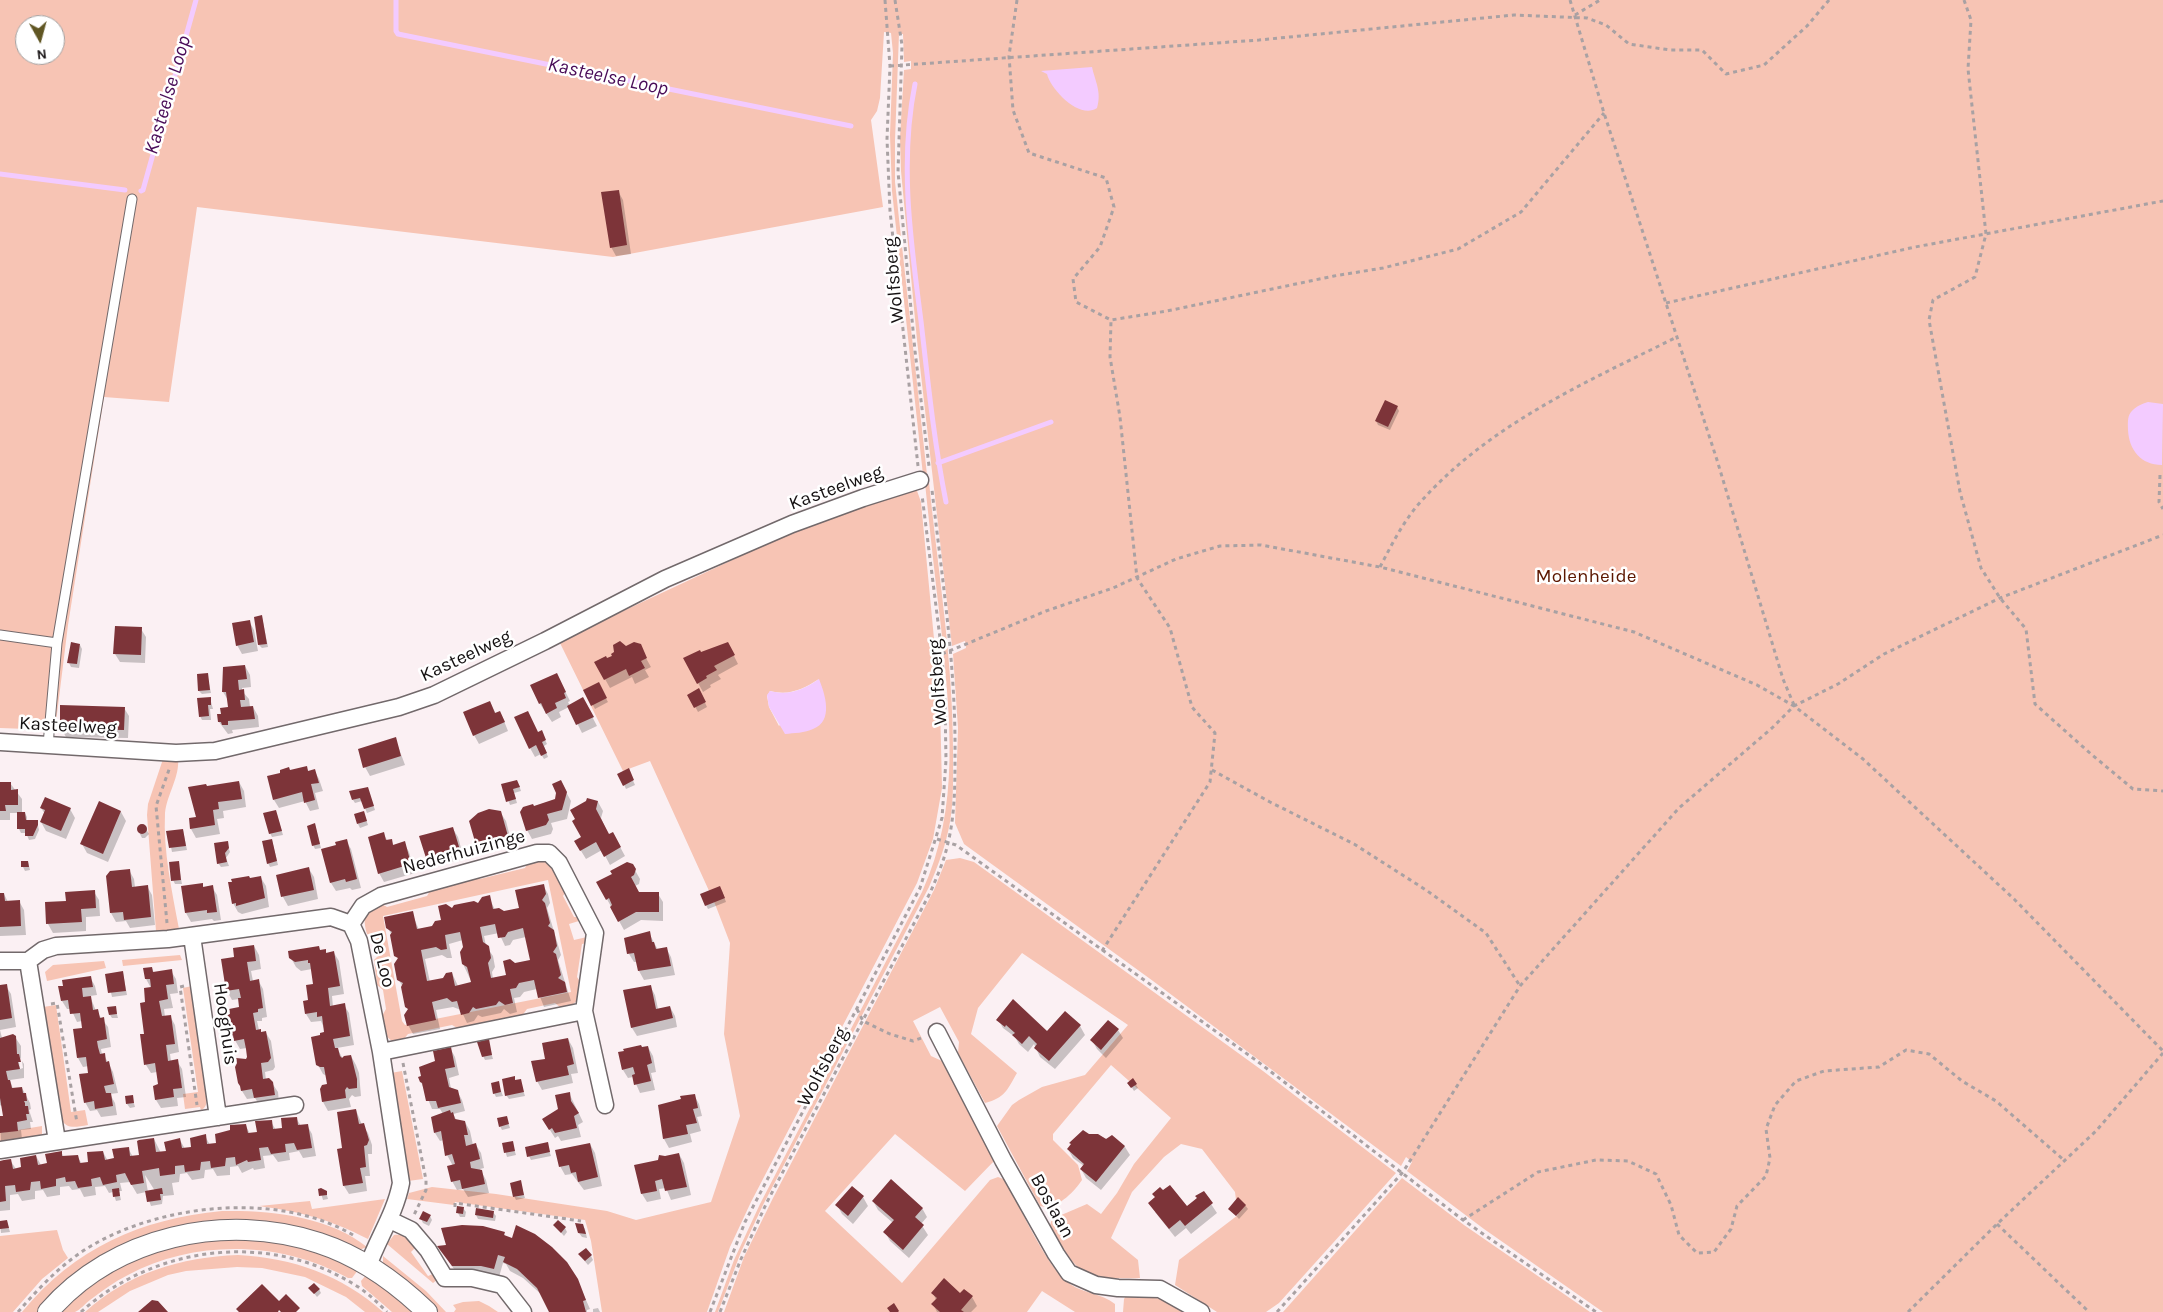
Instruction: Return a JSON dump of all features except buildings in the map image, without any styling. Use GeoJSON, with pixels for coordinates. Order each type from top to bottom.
{"type":"FeatureCollection","features":[{"type":"Feature","properties":{"kind":"street","name":"Kasteelweg"},"geometry":{"type":"LineString","coordinates":[[0,742],[176,753],[215,751],[400,707],[434,695],[545,641],[665,578],[792,524],[863,498],[927,478]]}},
{"type":"Feature","properties":{"kind":"street","name":"Nederhuizinge"},"geometry":{"type":"LineString","coordinates":[[351,924],[363,906],[381,896],[537,853],[549,853],[559,863],[595,933],[584,1011],[605,1105]]}},
{"type":"Feature","properties":{"kind":"street","name":"De Loo"},"geometry":{"type":"LineString","coordinates":[[28,962],[43,950],[56,946],[168,939],[331,916],[351,924],[359,941],[381,1052],[401,1183],[390,1220],[374,1248],[368,1266]]}},
{"type":"Feature","properties":{"kind":"street","name":"Hooghuis"},"geometry":{"type":"LineString","coordinates":[[192,936],[218,1117]]}},
{"type":"Feature","properties":{"kind":"street"},"geometry":{"type":"LineString","coordinates":[[0,960],[28,962],[57,1141]]}},
{"type":"Feature","properties":{"kind":"street"},"geometry":{"type":"LineString","coordinates":[[381,1052],[584,1011]]}},
{"type":"Feature","properties":{"kind":"street","name":"Boslaan"},"geometry":{"type":"LineString","coordinates":[[937,1032],[1003,1160],[1069,1274],[1096,1285],[1118,1288],[1160,1289],[1201,1312]]}},
{"type":"Feature","properties":{"kind":"street"},"geometry":{"type":"LineString","coordinates":[[0,1150],[295,1105]]}},
{"type":"Feature","properties":{"kind":"street"},"geometry":{"type":"LineString","coordinates":[[390,1220],[411,1230],[428,1250],[445,1278],[472,1278],[502,1285],[523,1312]]}},
{"type":"Feature","properties":{"kind":"street"},"geometry":{"type":"LineString","coordinates":[[48,1312],[74,1287],[119,1257],[165,1238],[211,1230],[240,1230],[292,1236],[328,1246],[368,1266],[408,1294],[427,1312]]}},
{"type":"Feature","properties":{"kind":"lane"},"geometry":{"type":"LineString","coordinates":[[48,745],[57,643],[132,199]]}},
{"type":"Feature","properties":{"kind":"lane"},"geometry":{"type":"LineString","coordinates":[[0,635],[57,643]]}},
{"type":"Feature","properties":{"kind":"path","name":"Wolfsberg"},"geometry":{"type":"LineString","coordinates":[[720,1312],[741,1259],[767,1202],[930,893],[948,842],[955,786],[956,729],[950,650],[927,478],[908,356],[890,211],[887,139],[890,66],[884,0]]}},
{"type":"Feature","properties":{"kind":"path","name":"Wolfsberg"},"geometry":{"type":"LineString","coordinates":[[710,1312],[745,1222],[920,888],[937,839],[944,796],[946,760],[942,654],[898,172],[902,45],[895,0]]}},
{"type":"Feature","properties":{"kind":"path"},"geometry":{"type":"LineString","coordinates":[[1017,0],[1009,56],[1014,110],[1028,153],[1106,178],[1114,207],[1100,247],[1073,279],[1076,302],[1111,320],[1168,311],[1334,276],[1382,268],[1458,248],[1521,212],[1604,113]]}},
{"type":"Feature","properties":{"kind":"path"},"geometry":{"type":"LineString","coordinates":[[1570,0],[1604,113],[1717,460],[1783,678],[1794,706]]}},
{"type":"Feature","properties":{"kind":"path"},"geometry":{"type":"LineString","coordinates":[[1574,16],[1600,0]]}},
{"type":"Feature","properties":{"kind":"path"},"geometry":{"type":"LineString","coordinates":[[890,66],[1009,56],[1259,40],[1514,15],[1574,16],[1606,25],[1629,44],[1670,50],[1702,50],[1726,74],[1764,64],[1807,26],[1829,0]]}},
{"type":"Feature","properties":{"kind":"path"},"geometry":{"type":"LineString","coordinates":[[1964,0],[1971,20],[1968,69],[1986,234],[1975,276],[1933,300],[1929,320],[1960,492],[1981,568],[2000,598],[2026,629],[2035,704],[2133,789],[2163,791]]}},
{"type":"Feature","properties":{"kind":"path"},"geometry":{"type":"LineString","coordinates":[[1666,303],[1915,246],[2163,201]]}},
{"type":"Feature","properties":{"kind":"path"},"geometry":{"type":"LineString","coordinates":[[1102,951],[1210,782],[1215,733],[1192,707],[1170,628],[1137,578],[1120,417],[1110,357],[1111,320]]}},
{"type":"Feature","properties":{"kind":"path"},"geometry":{"type":"LineString","coordinates":[[1380,568],[1394,538],[1417,506],[1464,459],[1484,443],[1569,390],[1677,337]]}},
{"type":"Feature","properties":{"kind":"path"},"geometry":{"type":"LineString","coordinates":[[2160,475],[2159,502],[2163,509]]}},
{"type":"Feature","properties":{"kind":"path"},"geometry":{"type":"LineString","coordinates":[[1276,1312],[1403,1172],[1520,986],[1679,808],[1772,728],[1794,706],[1838,684],[1884,654],[2000,598],[2163,535]]}},
{"type":"Feature","properties":{"kind":"path"},"geometry":{"type":"LineString","coordinates":[[942,654],[1046,611],[1137,578],[1176,559],[1220,546],[1261,545],[1380,568],[1634,632],[1757,685],[1794,706],[1863,759],[2006,892],[2163,1052],[2096,1132],[1996,1224],[1908,1312]]}},
{"type":"Feature","properties":{"kind":"path"},"geometry":{"type":"LineString","coordinates":[[168,939],[156,806],[176,753]]}},
{"type":"Feature","properties":{"kind":"path"},"geometry":{"type":"LineString","coordinates":[[1212,770],[1270,802],[1354,844],[1426,890],[1486,933],[1520,986]]}},
{"type":"Feature","properties":{"kind":"path"},"geometry":{"type":"LineString","coordinates":[[937,839],[956,845],[1257,1061],[1463,1220],[1596,1312]]}},
{"type":"Feature","properties":{"kind":"path"},"geometry":{"type":"LineString","coordinates":[[35,1007],[58,1003],[79,1138]]}},
{"type":"Feature","properties":{"kind":"path"},"geometry":{"type":"LineString","coordinates":[[856,1008],[863,1021],[890,1034],[913,1041],[937,1032]]}},
{"type":"Feature","properties":{"kind":"path"},"geometry":{"type":"LineString","coordinates":[[400,1048],[426,1180],[426,1190],[408,1229]]}},
{"type":"Feature","properties":{"kind":"path"},"geometry":{"type":"LineString","coordinates":[[1463,1220],[1538,1172],[1596,1160],[1628,1161],[1656,1174],[1671,1205],[1679,1235],[1697,1253],[1714,1252],[1730,1229],[1737,1206],[1766,1176],[1770,1158],[1766,1129],[1775,1105],[1796,1081],[1824,1070],[1879,1067],[1906,1050],[1929,1054],[1962,1081],[1996,1101],[2065,1161]]}},
{"type":"Feature","properties":{"kind":"path"},"geometry":{"type":"LineString","coordinates":[[455,1207],[455,1203],[581,1221]]}},
{"type":"Feature","properties":{"kind":"path"},"geometry":{"type":"LineString","coordinates":[[1996,1224],[2090,1312]]}},
{"type":"Feature","properties":{"kind":"path"},"geometry":{"type":"LineString","coordinates":[[81,1312],[108,1290],[152,1267],[177,1259],[236,1252],[262,1253],[294,1259],[326,1270],[355,1285],[387,1312]]}},
{"type":"Feature","properties":{"kind":"green space","name":"Molenheide"},"geometry":{"type":"Polygon","coordinates":[[[0,0],[2163,0],[2163,1312],[1603,1312],[1484,1229],[1407,1171],[1412,1162],[1406,1157],[1401,1166],[1153,981],[964,844],[955,823],[958,728],[953,654],[966,648],[965,641],[952,646],[917,340],[901,171],[900,138],[904,70],[911,69],[911,61],[904,62],[903,34],[899,34],[895,182],[927,475],[923,475],[892,191],[890,135],[893,53],[891,33],[884,32],[880,98],[877,111],[871,120],[883,207],[613,257],[197,207],[169,402],[104,397],[68,625],[55,730],[0,728],[0,0]]]}},
{"type":"Feature","properties":{"kind":"green space"},"geometry":{"type":"Polygon","coordinates":[[[929,482],[951,683],[953,795],[946,839],[929,887],[763,1205],[741,1252],[718,1312],[715,1312],[734,1260],[760,1204],[922,892],[934,860],[943,827],[948,795],[949,728],[944,661],[925,483],[929,482]]]}},
{"type":"Feature","properties":{"kind":"green space"},"geometry":{"type":"Polygon","coordinates":[[[916,488],[921,502],[940,702],[942,788],[933,839],[917,883],[751,1202],[730,1247],[707,1312],[602,1312],[591,1241],[585,1220],[455,1202],[454,1205],[407,1199],[409,1193],[432,1187],[496,1194],[607,1211],[636,1220],[711,1202],[740,1116],[724,1034],[730,943],[715,904],[650,761],[623,771],[559,641],[792,532],[903,491],[916,488]],[[819,679],[796,691],[784,693],[770,691],[767,696],[769,707],[779,726],[819,679]]]}},
{"type":"Feature","properties":{"kind":"green space"},"geometry":{"type":"Polygon","coordinates":[[[164,756],[178,758],[177,772],[166,806],[165,842],[179,929],[156,931],[147,815],[148,804],[164,756]]]}},
{"type":"Feature","properties":{"kind":"green space"},"geometry":{"type":"Polygon","coordinates":[[[538,858],[548,861],[566,891],[563,896],[574,917],[580,917],[582,920],[569,924],[574,940],[587,937],[587,943],[582,944],[577,977],[583,986],[578,999],[566,1007],[561,1008],[555,1003],[527,1009],[521,1017],[461,1030],[452,1025],[408,1034],[403,1040],[392,1041],[387,1037],[384,1030],[382,1016],[386,1009],[383,990],[377,985],[374,960],[378,956],[375,937],[367,934],[365,919],[368,913],[380,903],[387,907],[427,896],[431,889],[476,874],[480,879],[525,868],[529,860],[538,858]],[[548,880],[383,916],[402,1021],[405,1025],[571,992],[548,880]]]}},
{"type":"Feature","properties":{"kind":"green space"},"geometry":{"type":"Polygon","coordinates":[[[960,858],[974,862],[1263,1071],[1396,1173],[1279,1303],[1266,1312],[1217,1312],[1175,1285],[1179,1260],[1238,1215],[1235,1192],[1202,1149],[1181,1144],[1164,1157],[1132,1192],[1111,1238],[1138,1260],[1140,1278],[1105,1278],[1093,1275],[1083,1271],[1067,1255],[1050,1225],[1052,1219],[1087,1204],[1101,1214],[1117,1193],[1134,1164],[1171,1118],[1111,1065],[1053,1134],[1053,1140],[1078,1165],[1082,1180],[1069,1195],[1058,1203],[1046,1207],[1040,1206],[997,1126],[1012,1105],[1019,1100],[1042,1087],[1085,1075],[1128,1025],[1022,953],[978,1008],[971,1034],[1017,1073],[1005,1092],[997,1099],[985,1103],[958,1053],[959,1042],[940,1007],[913,1021],[931,1056],[942,1061],[995,1160],[965,1191],[895,1134],[825,1211],[902,1283],[990,1180],[998,1177],[1006,1180],[1034,1236],[1061,1276],[1081,1290],[1110,1300],[1115,1304],[1115,1312],[1075,1312],[1042,1291],[1027,1312],[724,1312],[744,1257],[934,890],[946,860],[960,858]]]}},
{"type":"Feature","properties":{"kind":"green space"},"geometry":{"type":"Polygon","coordinates":[[[180,955],[182,960],[123,966],[122,960],[180,955]]]}},
{"type":"Feature","properties":{"kind":"green space"},"geometry":{"type":"Polygon","coordinates":[[[104,961],[106,968],[47,981],[45,972],[53,965],[104,961]]]}},
{"type":"Feature","properties":{"kind":"green space"},"geometry":{"type":"Polygon","coordinates":[[[192,986],[207,1092],[206,1105],[201,1110],[200,1107],[185,1109],[183,1094],[198,1092],[183,988],[192,986]]]}},
{"type":"Feature","properties":{"kind":"green space"},"geometry":{"type":"Polygon","coordinates":[[[56,1005],[71,1112],[85,1110],[88,1125],[69,1126],[60,1118],[43,1007],[56,1005]]]}},
{"type":"Feature","properties":{"kind":"green space"},"geometry":{"type":"Polygon","coordinates":[[[402,1071],[423,1179],[408,1181],[391,1073],[402,1071]]]}},
{"type":"Feature","properties":{"kind":"green space"},"geometry":{"type":"Polygon","coordinates":[[[42,1126],[42,1134],[35,1137],[0,1143],[0,1133],[42,1126]]]}},
{"type":"Feature","properties":{"kind":"green space"},"geometry":{"type":"Polygon","coordinates":[[[1402,1178],[1464,1225],[1590,1312],[1283,1312],[1402,1178]]]}},
{"type":"Feature","properties":{"kind":"green space"},"geometry":{"type":"Polygon","coordinates":[[[385,1199],[368,1239],[315,1217],[259,1206],[310,1201],[312,1209],[385,1199]]]}},
{"type":"Feature","properties":{"kind":"green space"},"geometry":{"type":"Polygon","coordinates":[[[222,1211],[259,1212],[298,1217],[335,1228],[367,1247],[359,1250],[219,1223],[54,1295],[38,1312],[22,1312],[64,1270],[111,1240],[164,1221],[222,1211]]]}},
{"type":"Feature","properties":{"kind":"green space"},"geometry":{"type":"Polygon","coordinates":[[[57,1230],[63,1250],[68,1258],[42,1279],[13,1312],[0,1312],[0,1236],[57,1230]]]}},
{"type":"Feature","properties":{"kind":"green space"},"geometry":{"type":"Polygon","coordinates":[[[394,1235],[402,1235],[409,1240],[415,1248],[411,1252],[428,1276],[433,1274],[437,1280],[433,1283],[387,1244],[394,1235]]]}},
{"type":"Feature","properties":{"kind":"green space"},"geometry":{"type":"Polygon","coordinates":[[[242,1238],[302,1248],[330,1257],[358,1270],[352,1278],[348,1278],[322,1266],[295,1257],[267,1251],[210,1250],[154,1263],[118,1281],[77,1311],[60,1312],[79,1294],[100,1279],[144,1257],[167,1249],[191,1244],[242,1238]]]}},
{"type":"Feature","properties":{"kind":"green space"},"geometry":{"type":"Polygon","coordinates":[[[238,1255],[278,1260],[334,1278],[367,1299],[383,1312],[365,1312],[346,1297],[305,1277],[262,1268],[237,1267],[186,1271],[168,1275],[130,1291],[98,1312],[85,1312],[102,1298],[137,1277],[196,1259],[238,1255]]]}},
{"type":"Feature","properties":{"kind":"green space"},"geometry":{"type":"Polygon","coordinates":[[[383,1256],[426,1291],[446,1312],[435,1312],[383,1264],[383,1256]]]}},
{"type":"Feature","properties":{"kind":"green space"},"geometry":{"type":"Polygon","coordinates":[[[366,1275],[385,1288],[412,1312],[392,1312],[362,1286],[361,1281],[366,1275]]]}},
{"type":"Feature","properties":{"kind":"green space"},"geometry":{"type":"Polygon","coordinates":[[[1126,1296],[1167,1299],[1185,1312],[1123,1312],[1126,1296]]]}},
{"type":"Feature","properties":{"kind":"green space"},"geometry":{"type":"Polygon","coordinates":[[[479,1301],[498,1312],[454,1312],[456,1309],[453,1305],[479,1301]]]}},
{"type":"Feature","properties":{"kind":"shaded area"},"geometry":{"type":"Polygon","coordinates":[[[1092,67],[1099,97],[1097,108],[1090,111],[1075,107],[1067,102],[1054,88],[1047,74],[1041,71],[1092,67]]]}},
{"type":"Feature","properties":{"kind":"shaded area"},"geometry":{"type":"Polygon","coordinates":[[[2148,402],[2163,404],[2162,465],[2142,459],[2134,450],[2129,437],[2128,418],[2130,414],[2141,404],[2148,402]]]}},
{"type":"Feature","properties":{"kind":"shaded area"},"geometry":{"type":"Polygon","coordinates":[[[819,679],[824,692],[826,707],[824,720],[820,725],[810,730],[785,734],[769,707],[767,695],[770,691],[783,693],[796,691],[819,679]]]}},
{"type":"Feature","properties":{"kind":"waterway","name":"Kasteelse Loop"},"geometry":{"type":"LineString","coordinates":[[141,191],[143,190],[196,0]]}},
{"type":"Feature","properties":{"kind":"waterway","name":"Kasteelse Loop"},"geometry":{"type":"LineString","coordinates":[[396,0],[396,31],[398,34],[851,126]]}},
{"type":"Feature","properties":{"kind":"waterway"},"geometry":{"type":"LineString","coordinates":[[915,84],[908,143],[907,173],[910,233],[938,457],[946,502]]}},
{"type":"Feature","properties":{"kind":"waterway","name":"Kasteelse Loop"},"geometry":{"type":"LineString","coordinates":[[0,174],[125,190]]}},
{"type":"Feature","properties":{"kind":"waterway"},"geometry":{"type":"LineString","coordinates":[[938,463],[1051,422]]}}]}
